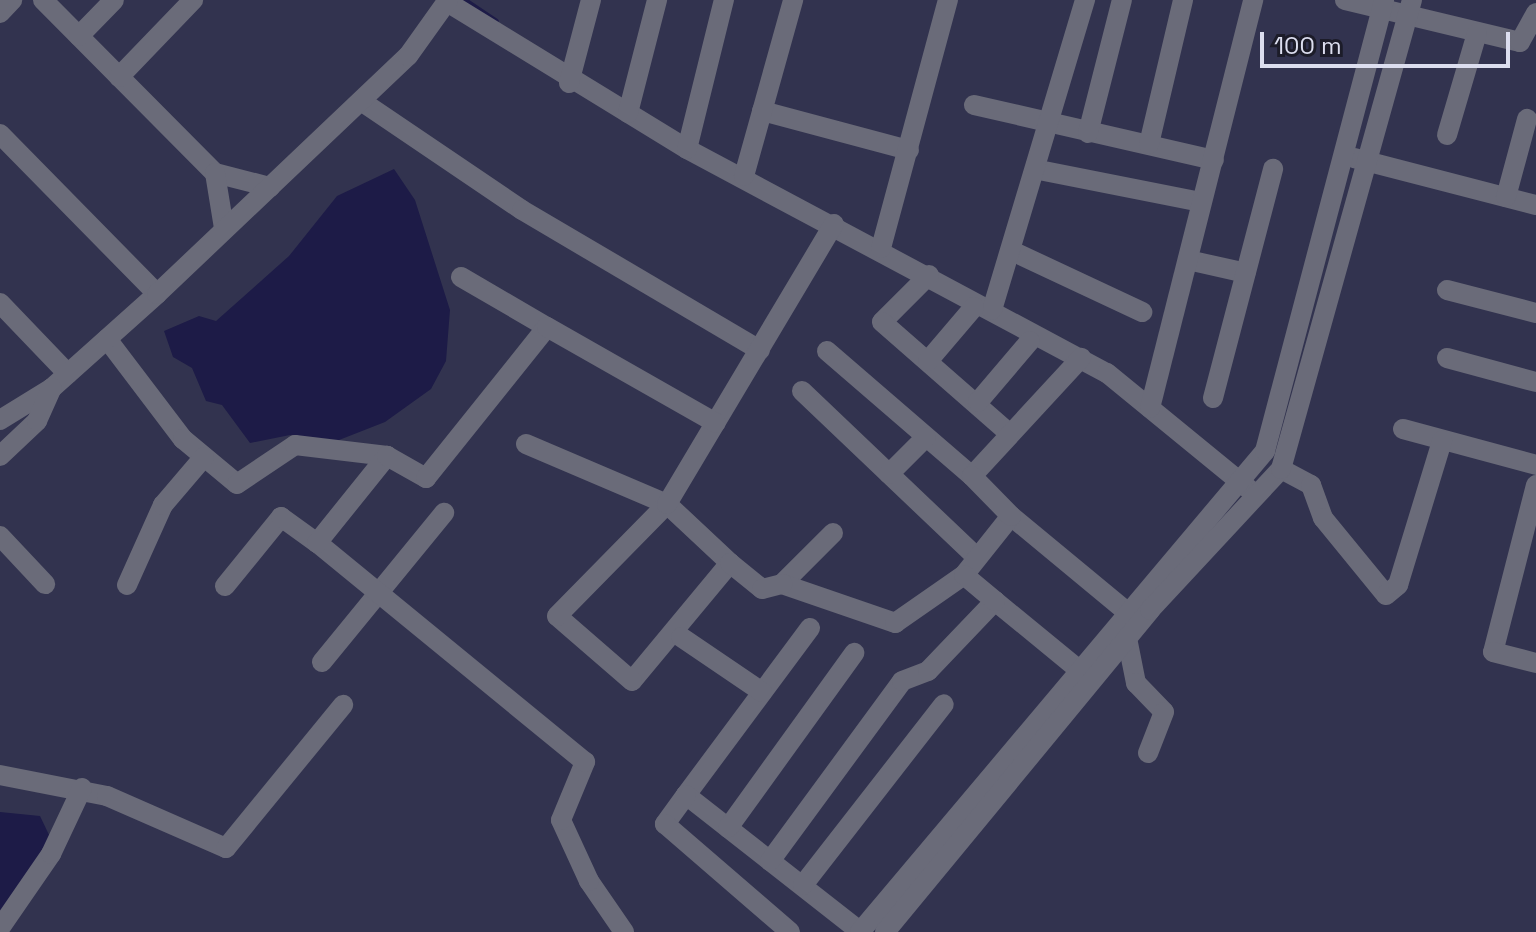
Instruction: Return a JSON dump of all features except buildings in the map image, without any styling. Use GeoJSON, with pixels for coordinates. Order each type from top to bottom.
{"type":"FeatureCollection","features":[{"type":"Feature","properties":{"kind":"street"},"geometry":{"type":"LineString","coordinates":[[0,13],[12,0]]}},
{"type":"Feature","properties":{"kind":"street"},"geometry":{"type":"LineString","coordinates":[[43,0],[215,173],[270,187]]}},
{"type":"Feature","properties":{"kind":"street"},"geometry":{"type":"LineString","coordinates":[[79,36],[114,0]]}},
{"type":"Feature","properties":{"kind":"street"},"geometry":{"type":"LineString","coordinates":[[119,77],[193,0]]}},
{"type":"Feature","properties":{"kind":"street"},"geometry":{"type":"LineString","coordinates":[[569,83],[591,0]]}},
{"type":"Feature","properties":{"kind":"street"},"geometry":{"type":"LineString","coordinates":[[628,113],[657,0]]}},
{"type":"Feature","properties":{"kind":"street"},"geometry":{"type":"LineString","coordinates":[[687,149],[724,0]]}},
{"type":"Feature","properties":{"kind":"street"},"geometry":{"type":"LineString","coordinates":[[744,176],[793,0]]}},
{"type":"Feature","properties":{"kind":"street"},"geometry":{"type":"LineString","coordinates":[[881,248],[948,0]]}},
{"type":"Feature","properties":{"kind":"street"},"geometry":{"type":"LineString","coordinates":[[928,361],[983,308],[1012,251],[1039,170],[1085,0]]}},
{"type":"Feature","properties":{"kind":"street"},"geometry":{"type":"LineString","coordinates":[[1088,133],[1122,0]]}},
{"type":"Feature","properties":{"kind":"street"},"geometry":{"type":"LineString","coordinates":[[1149,144],[1183,0]]}},
{"type":"Feature","properties":{"kind":"street"},"geometry":{"type":"LineString","coordinates":[[1150,408],[1253,0]]}},
{"type":"Feature","properties":{"kind":"street"},"geometry":{"type":"LineString","coordinates":[[1345,0],[1410,7],[1477,33],[1528,43],[1536,13]]}},
{"type":"Feature","properties":{"kind":"street"},"geometry":{"type":"LineString","coordinates":[[0,420],[52,388],[157,294],[361,101],[433,27],[447,1],[569,83],[1081,358],[1150,408],[1250,490]]}},
{"type":"Feature","properties":{"kind":"street"},"geometry":{"type":"LineString","coordinates":[[686,795],[860,932],[1040,726],[1127,638],[1250,490],[1274,434],[1383,4]]}},
{"type":"Feature","properties":{"kind":"street"},"geometry":{"type":"LineString","coordinates":[[885,932],[1040,726],[1077,668],[1127,612],[1250,490],[1281,469],[1410,7]]}},
{"type":"Feature","properties":{"kind":"street"},"geometry":{"type":"LineString","coordinates":[[1447,135],[1477,33]]}},
{"type":"Feature","properties":{"kind":"street"},"geometry":{"type":"LineString","coordinates":[[361,101],[522,210],[760,350]]}},
{"type":"Feature","properties":{"kind":"street"},"geometry":{"type":"LineString","coordinates":[[974,105],[1051,127],[1149,144],[1214,160]]}},
{"type":"Feature","properties":{"kind":"street"},"geometry":{"type":"LineString","coordinates":[[762,111],[909,150]]}},
{"type":"Feature","properties":{"kind":"street"},"geometry":{"type":"LineString","coordinates":[[1506,197],[1527,119]]}},
{"type":"Feature","properties":{"kind":"street"},"geometry":{"type":"LineString","coordinates":[[0,134],[157,294]]}},
{"type":"Feature","properties":{"kind":"street"},"geometry":{"type":"LineString","coordinates":[[1346,156],[1536,205]]}},
{"type":"Feature","properties":{"kind":"street"},"geometry":{"type":"LineString","coordinates":[[1213,398],[1273,169]]}},
{"type":"Feature","properties":{"kind":"street"},"geometry":{"type":"LineString","coordinates":[[1039,170],[1201,202]]}},
{"type":"Feature","properties":{"kind":"street"},"geometry":{"type":"LineString","coordinates":[[215,173],[224,228]]}},
{"type":"Feature","properties":{"kind":"street"},"geometry":{"type":"LineString","coordinates":[[730,563],[632,681],[558,621],[667,504],[834,224]]}},
{"type":"Feature","properties":{"kind":"street"},"geometry":{"type":"LineString","coordinates":[[1012,251],[1142,312]]}},
{"type":"Feature","properties":{"kind":"street"},"geometry":{"type":"LineString","coordinates":[[1188,260],[1246,273]]}},
{"type":"Feature","properties":{"kind":"street"},"geometry":{"type":"LineString","coordinates":[[929,275],[882,320],[978,402],[1009,433]]}},
{"type":"Feature","properties":{"kind":"street"},"geometry":{"type":"LineString","coordinates":[[461,277],[716,423]]}},
{"type":"Feature","properties":{"kind":"street"},"geometry":{"type":"LineString","coordinates":[[1447,290],[1536,313]]}},
{"type":"Feature","properties":{"kind":"street"},"geometry":{"type":"LineString","coordinates":[[0,303],[68,374]]}},
{"type":"Feature","properties":{"kind":"street"},"geometry":{"type":"LineString","coordinates":[[107,339],[204,457],[242,485],[295,445],[387,456],[426,478],[547,327]]}},
{"type":"Feature","properties":{"kind":"street"},"geometry":{"type":"LineString","coordinates":[[978,402],[1030,341]]}},
{"type":"Feature","properties":{"kind":"street"},"geometry":{"type":"LineString","coordinates":[[827,351],[972,476],[1011,516],[1127,612]]}},
{"type":"Feature","properties":{"kind":"street"},"geometry":{"type":"LineString","coordinates":[[972,476],[1081,358]]}},
{"type":"Feature","properties":{"kind":"street"},"geometry":{"type":"LineString","coordinates":[[1447,358],[1536,382]]}},
{"type":"Feature","properties":{"kind":"street"},"geometry":{"type":"LineString","coordinates":[[0,456],[37,421],[52,388]]}},
{"type":"Feature","properties":{"kind":"street"},"geometry":{"type":"LineString","coordinates":[[802,391],[975,556]]}},
{"type":"Feature","properties":{"kind":"street"},"geometry":{"type":"LineString","coordinates":[[1403,429],[1536,465]]}},
{"type":"Feature","properties":{"kind":"street"},"geometry":{"type":"LineString","coordinates":[[889,474],[926,437]]}},
{"type":"Feature","properties":{"kind":"street"},"geometry":{"type":"LineString","coordinates":[[1281,469],[1311,485],[1323,518],[1379,591],[1391,594],[1442,441]]}},
{"type":"Feature","properties":{"kind":"street"},"geometry":{"type":"LineString","coordinates":[[526,444],[667,504],[762,589],[782,584],[833,533]]}},
{"type":"Feature","properties":{"kind":"street"},"geometry":{"type":"LineString","coordinates":[[317,543],[387,456]]}},
{"type":"Feature","properties":{"kind":"street"},"geometry":{"type":"LineString","coordinates":[[127,585],[163,505],[204,457]]}},
{"type":"Feature","properties":{"kind":"street"},"geometry":{"type":"LineString","coordinates":[[1536,485],[1527,559],[1493,652],[1536,663]]}},
{"type":"Feature","properties":{"kind":"street"},"geometry":{"type":"LineString","coordinates":[[322,662],[444,513]]}},
{"type":"Feature","properties":{"kind":"street"},"geometry":{"type":"LineString","coordinates":[[782,584],[895,623],[964,575],[975,556],[1011,516]]}},
{"type":"Feature","properties":{"kind":"street"},"geometry":{"type":"LineString","coordinates":[[225,586],[281,517],[585,762],[561,820],[589,881],[624,932]]}},
{"type":"Feature","properties":{"kind":"street"},"geometry":{"type":"LineString","coordinates":[[0,537],[45,584]]}},
{"type":"Feature","properties":{"kind":"street"},"geometry":{"type":"LineString","coordinates":[[964,575],[1077,668]]}},
{"type":"Feature","properties":{"kind":"street"},"geometry":{"type":"LineString","coordinates":[[770,861],[902,681],[928,671],[995,601]]}},
{"type":"Feature","properties":{"kind":"street"},"geometry":{"type":"LineString","coordinates":[[790,932],[665,824],[810,628]]}},
{"type":"Feature","properties":{"kind":"street"},"geometry":{"type":"LineString","coordinates":[[681,637],[762,692]]}},
{"type":"Feature","properties":{"kind":"street"},"geometry":{"type":"LineString","coordinates":[[1127,638],[1136,683],[1164,712],[1148,753]]}},
{"type":"Feature","properties":{"kind":"street"},"geometry":{"type":"LineString","coordinates":[[728,828],[854,653]]}},
{"type":"Feature","properties":{"kind":"street"},"geometry":{"type":"LineString","coordinates":[[803,885],[944,704]]}},
{"type":"Feature","properties":{"kind":"street"},"geometry":{"type":"LineString","coordinates":[[0,775],[82,788],[226,848],[343,705]]}},
{"type":"Feature","properties":{"kind":"street"},"geometry":{"type":"LineString","coordinates":[[0,928],[51,854],[82,788]]}},
{"type":"Feature","properties":{"kind":"shaded area"},"geometry":{"type":"Polygon","coordinates":[[[394,169],[415,200],[450,310],[446,361],[431,389],[385,422],[334,442],[290,435],[250,443],[222,405],[206,401],[192,368],[173,357],[164,331],[199,316],[216,321],[289,256],[337,196],[394,169]]]}},
{"type":"Feature","properties":{"kind":"shaded area"},"geometry":{"type":"Polygon","coordinates":[[[0,812],[40,816],[51,839],[0,915],[0,812]]]}},
{"type":"Feature","properties":{"kind":"waterway"},"geometry":{"type":"LineString","coordinates":[[465,0],[496,21]]}}]}
